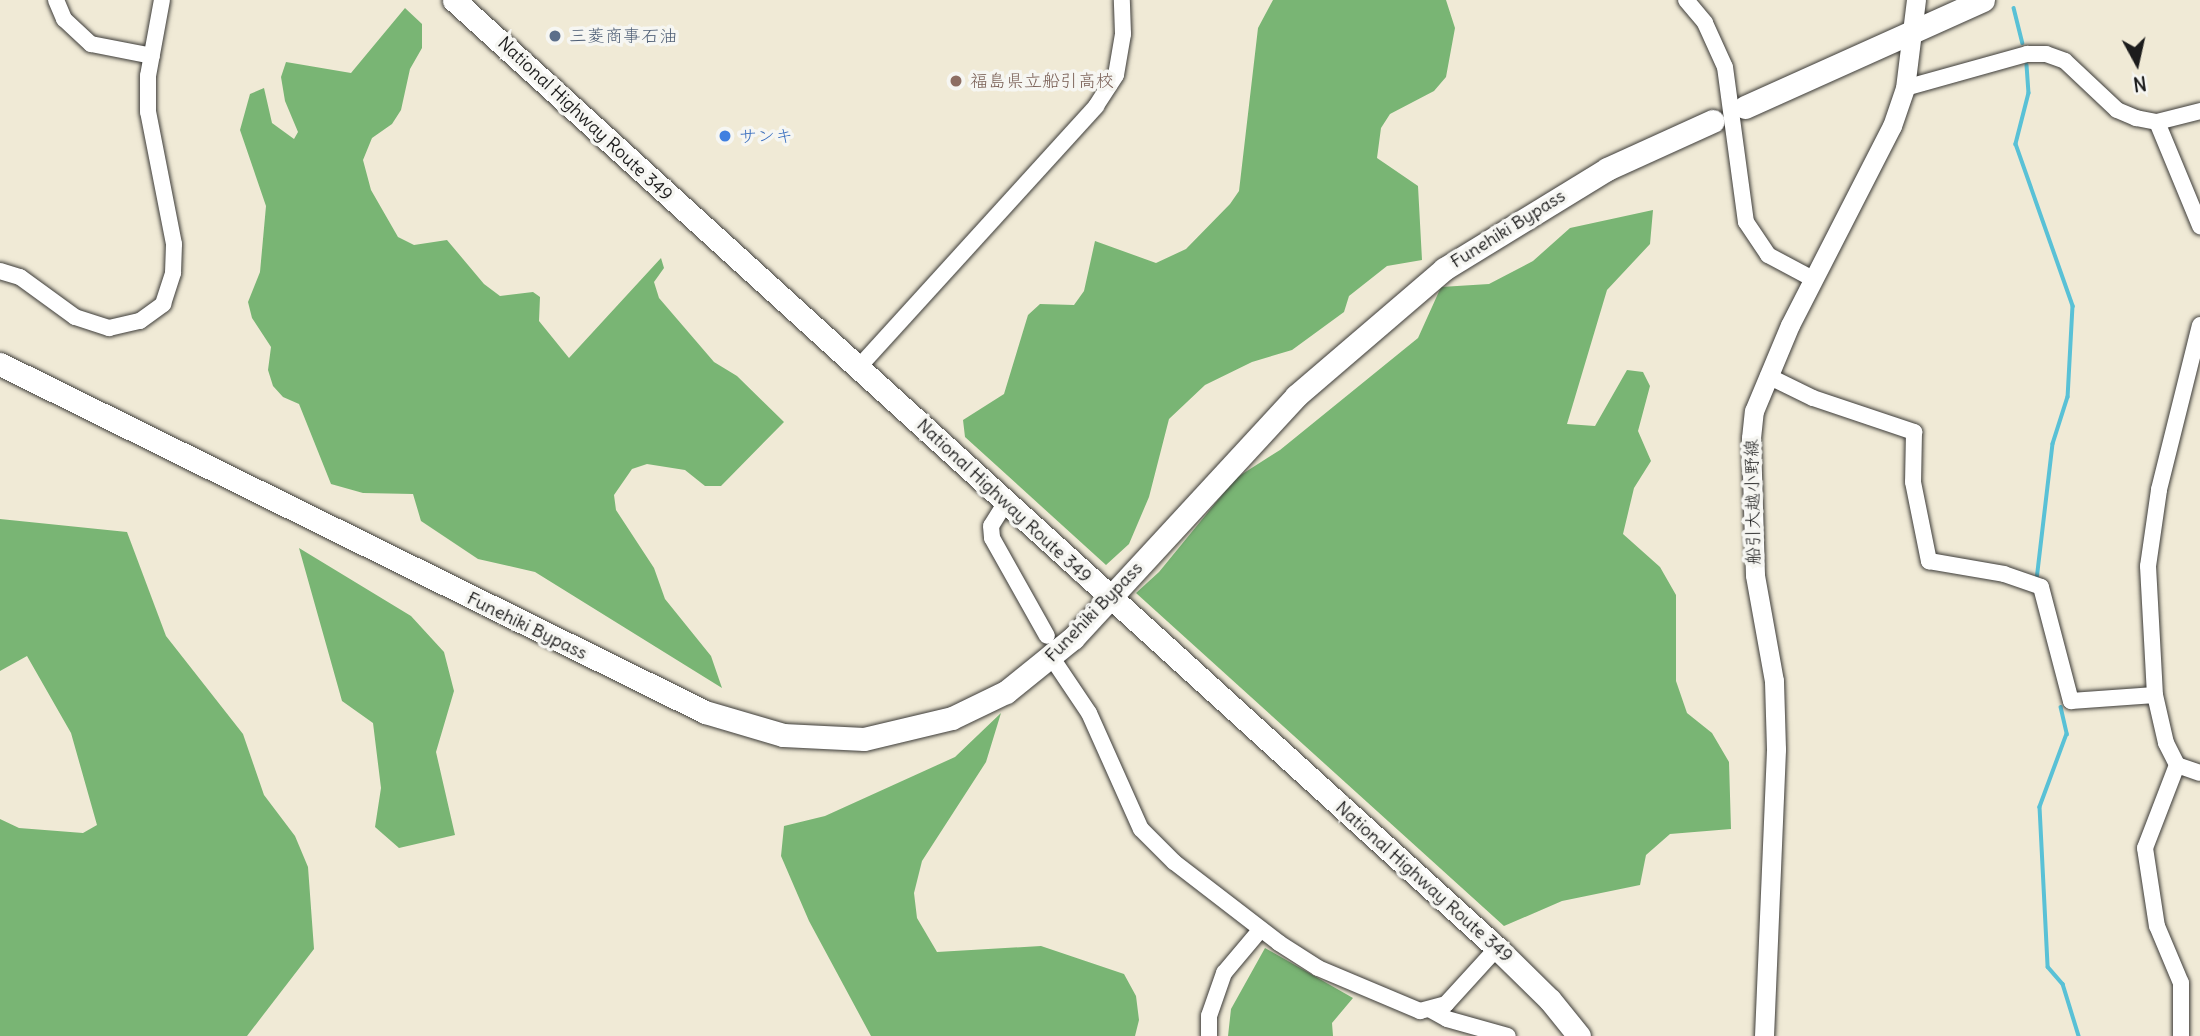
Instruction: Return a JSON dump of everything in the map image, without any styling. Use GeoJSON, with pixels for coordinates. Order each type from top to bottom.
{"type":"FeatureCollection","features":[{"type":"Feature","properties":{"kind":"highway","name":"National Highway Route 349"},"geometry":{"type":"LineString","coordinates":[[454,0],[1497,948],[1550,1000],[1579,1036]]}},
{"type":"Feature","properties":{"kind":"highway"},"geometry":{"type":"LineString","coordinates":[[1745,107],[1912,35],[1983,0]]}},
{"type":"Feature","properties":{"kind":"highway","name":"Funehiki Bypass"},"geometry":{"type":"LineString","coordinates":[[0,364],[508,618],[744,727],[824,740],[905,732],[952,718],[1006,692],[1050,647],[1109,597],[1296,396],[1444,269],[1607,169],[1713,121]]}},
{"type":"Feature","properties":{"kind":"main road","name":"船引大越小野線"},"geometry":{"type":"LineString","coordinates":[[1764,1036],[1775,739],[1773,681],[1755,575],[1751,438],[1754,411],[1813,279],[1881,149],[1905,88],[1916,0]]}},
{"type":"Feature","properties":{"kind":"street"},"geometry":{"type":"LineString","coordinates":[[56,0],[64,19],[91,44],[152,56]]}},
{"type":"Feature","properties":{"kind":"street"},"geometry":{"type":"LineString","coordinates":[[0,271],[20,277],[75,317],[109,328],[140,321],[163,304],[173,273],[174,244],[148,112],[152,56],[162,0]]}},
{"type":"Feature","properties":{"kind":"street"},"geometry":{"type":"LineString","coordinates":[[858,368],[1096,106],[1116,75],[1123,34],[1122,0]]}},
{"type":"Feature","properties":{"kind":"street"},"geometry":{"type":"LineString","coordinates":[[1686,0],[1705,23],[1725,66],[1746,222],[1768,255],[1813,279]]}},
{"type":"Feature","properties":{"kind":"street"},"geometry":{"type":"LineString","coordinates":[[1905,88],[2027,54],[2046,54],[2065,61],[2117,110],[2157,122],[2200,111]]}},
{"type":"Feature","properties":{"kind":"street"},"geometry":{"type":"LineString","coordinates":[[2157,122],[2200,226]]}},
{"type":"Feature","properties":{"kind":"street"},"geometry":{"type":"LineString","coordinates":[[2200,325],[2193,386],[2149,540],[2155,695],[2166,743],[2177,765],[2200,773]]}},
{"type":"Feature","properties":{"kind":"street"},"geometry":{"type":"LineString","coordinates":[[1768,376],[1814,398],[1914,432],[1913,482],[1929,561],[2004,574],[2041,587],[2071,701],[2155,695]]}},
{"type":"Feature","properties":{"kind":"street"},"geometry":{"type":"LineString","coordinates":[[1006,502],[991,526],[992,538],[1050,647],[1089,713],[1141,829],[1174,862],[1261,929],[1318,968],[1407,1008],[1431,1010],[1447,1019],[1508,1036]]}},
{"type":"Feature","properties":{"kind":"street"},"geometry":{"type":"LineString","coordinates":[[2177,765],[2145,848],[2157,926],[2181,983],[2181,1036]]}},
{"type":"Feature","properties":{"kind":"street"},"geometry":{"type":"LineString","coordinates":[[1209,1036],[1209,1016],[1224,972],[1261,929]]}},
{"type":"Feature","properties":{"kind":"street"},"geometry":{"type":"LineString","coordinates":[[1431,1010],[1456,995],[1497,948]]}},
{"type":"Feature","properties":{"kind":"green space"},"geometry":{"type":"Polygon","coordinates":[[[1273,0],[1446,0],[1455,28],[1446,77],[1434,91],[1390,114],[1381,128],[1377,158],[1418,186],[1422,260],[1387,266],[1349,296],[1344,312],[1292,350],[1252,362],[1205,385],[1169,419],[1149,497],[1129,544],[1106,565],[965,437],[963,420],[1004,394],[1028,315],[1040,304],[1074,305],[1084,291],[1095,241],[1156,263],[1186,249],[1230,204],[1239,191],[1258,28],[1273,0]]]}},
{"type":"Feature","properties":{"kind":"green space"},"geometry":{"type":"Polygon","coordinates":[[[405,8],[422,24],[422,48],[410,69],[401,110],[392,124],[372,138],[363,160],[371,190],[398,237],[414,245],[447,240],[484,284],[500,296],[533,292],[540,297],[539,321],[569,358],[661,258],[664,268],[654,282],[659,298],[714,362],[737,376],[784,422],[721,486],[705,486],[685,470],[647,464],[632,469],[614,495],[616,510],[654,568],[665,599],[711,656],[722,688],[535,572],[478,559],[421,521],[413,494],[363,493],[331,484],[299,404],[283,397],[273,386],[268,370],[271,347],[252,318],[248,302],[260,272],[266,206],[240,130],[250,94],[264,88],[272,123],[294,139],[298,132],[285,101],[281,77],[286,62],[351,73],[405,8]]]}},
{"type":"Feature","properties":{"kind":"green space"},"geometry":{"type":"Polygon","coordinates":[[[1653,210],[1650,244],[1607,290],[1567,424],[1595,426],[1627,370],[1643,372],[1650,386],[1638,431],[1651,461],[1634,488],[1623,534],[1660,567],[1676,595],[1676,681],[1687,713],[1712,733],[1729,762],[1731,829],[1670,834],[1646,855],[1640,885],[1562,901],[1504,926],[1136,593],[1159,572],[1236,478],[1280,450],[1418,338],[1441,287],[1489,284],[1533,261],[1570,228],[1653,210]]]}},
{"type":"Feature","properties":{"kind":"green space"},"geometry":{"type":"Polygon","coordinates":[[[0,519],[127,532],[166,636],[243,734],[264,795],[295,836],[308,867],[314,949],[247,1036],[0,1036],[0,819],[19,828],[83,833],[97,825],[71,733],[27,656],[0,671],[0,519]]]}},
{"type":"Feature","properties":{"kind":"green space"},"geometry":{"type":"Polygon","coordinates":[[[299,548],[411,616],[444,652],[454,691],[436,752],[455,835],[399,848],[375,827],[381,788],[373,723],[342,701],[299,548]]]}},
{"type":"Feature","properties":{"kind":"green space"},"geometry":{"type":"Polygon","coordinates":[[[1001,713],[986,762],[922,861],[914,893],[917,918],[937,952],[1041,946],[1124,974],[1136,996],[1139,1020],[1135,1036],[871,1036],[809,921],[781,856],[784,826],[825,816],[955,757],[1001,713]]]}},
{"type":"Feature","properties":{"kind":"green space"},"geometry":{"type":"Polygon","coordinates":[[[1265,948],[1353,998],[1332,1023],[1333,1036],[1228,1036],[1231,1009],[1265,948]]]}},
{"type":"Feature","properties":{"kind":"waterway"},"geometry":{"type":"LineString","coordinates":[[2014,8],[2023,43]]}},
{"type":"Feature","properties":{"kind":"waterway"},"geometry":{"type":"LineString","coordinates":[[2027,65],[2029,93],[2016,144],[2073,306],[2068,397],[2053,444],[2037,581]]}},
{"type":"Feature","properties":{"kind":"waterway"},"geometry":{"type":"LineString","coordinates":[[2061,707],[2067,734],[2040,807],[2048,967],[2063,984],[2079,1036]]}},
{"type":"Feature","properties":{"kind":"place","name":"三菱商事石油"},"geometry":{"type":"Point","coordinates":[555,36]}},
{"type":"Feature","properties":{"kind":"place","name":"福島県立船引高校"},"geometry":{"type":"Point","coordinates":[956,81]}},
{"type":"Feature","properties":{"kind":"place","name":"サンキ"},"geometry":{"type":"Point","coordinates":[725,136]}}]}
